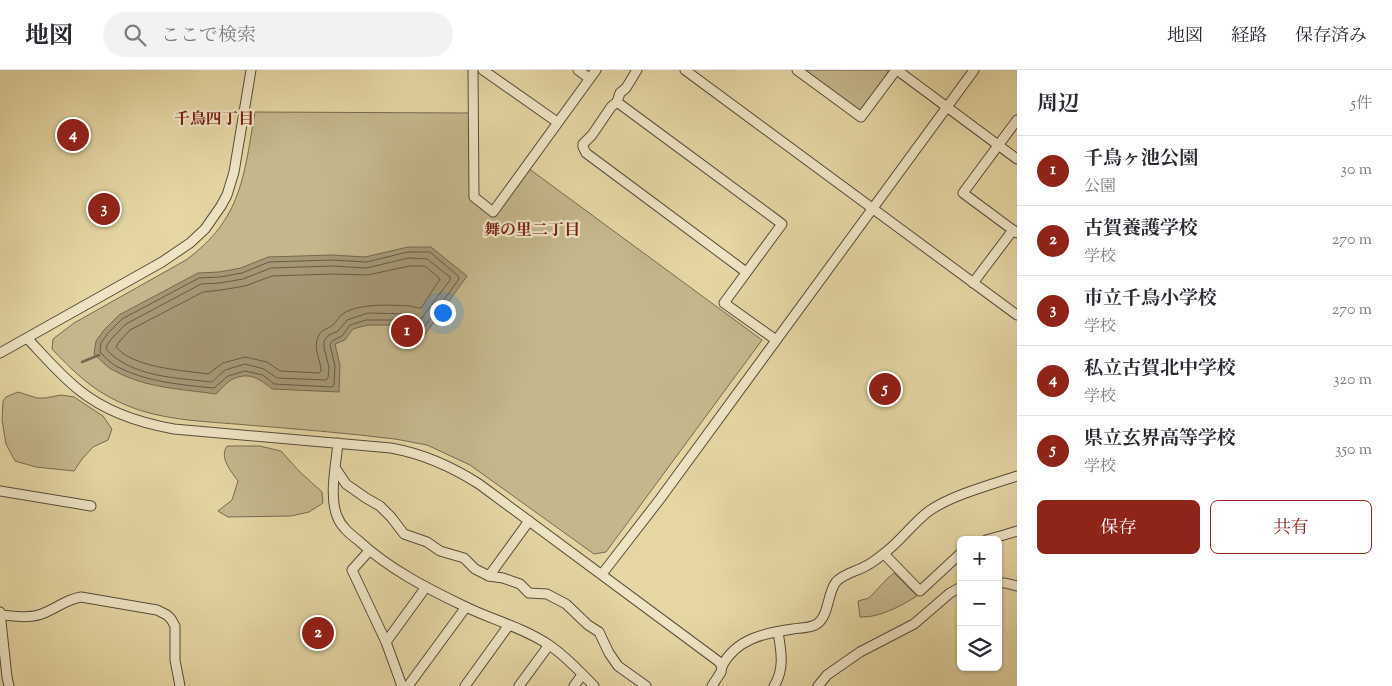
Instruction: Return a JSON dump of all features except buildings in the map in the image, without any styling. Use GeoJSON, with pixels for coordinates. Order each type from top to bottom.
{"type":"FeatureCollection","features":[{"type":"Feature","properties":{"kind":"street"},"geometry":{"type":"LineString","coordinates":[[0,353],[162,262],[190,243],[205,229],[227,195],[232,178],[251,70]]}},
{"type":"Feature","properties":{"kind":"street"},"geometry":{"type":"LineString","coordinates":[[473,70],[474,197],[493,212],[596,70]]}},
{"type":"Feature","properties":{"kind":"street"},"geometry":{"type":"LineString","coordinates":[[484,70],[557,122]]}},
{"type":"Feature","properties":{"kind":"street"},"geometry":{"type":"LineString","coordinates":[[578,70],[590,78]]}},
{"type":"Feature","properties":{"kind":"street"},"geometry":{"type":"LineString","coordinates":[[638,70],[626,88],[620,93],[617,102],[611,106],[592,135],[583,144],[586,153],[746,272]]}},
{"type":"Feature","properties":{"kind":"street"},"geometry":{"type":"LineString","coordinates":[[685,70],[1017,315]]}},
{"type":"Feature","properties":{"kind":"street"},"geometry":{"type":"LineString","coordinates":[[797,70],[861,117],[896,70],[1017,159]]}},
{"type":"Feature","properties":{"kind":"street"},"geometry":{"type":"LineString","coordinates":[[602,574],[660,499],[974,70]]}},
{"type":"Feature","properties":{"kind":"street"},"geometry":{"type":"LineString","coordinates":[[617,102],[782,224],[724,303],[776,340]]}},
{"type":"Feature","properties":{"kind":"street"},"geometry":{"type":"LineString","coordinates":[[973,283],[1015,231],[963,192],[1017,120]]}},
{"type":"Feature","properties":{"kind":"street"},"geometry":{"type":"LineString","coordinates":[[27,338],[80,391],[128,418],[174,429],[391,448],[412,452],[436,460],[461,472],[529,520],[718,661],[722,666]]}},
{"type":"Feature","properties":{"kind":"street"},"geometry":{"type":"LineString","coordinates":[[338,443],[334,492],[337,516],[343,526],[369,550],[393,568],[466,607],[528,633],[550,645],[594,686]]}},
{"type":"Feature","properties":{"kind":"street"},"geometry":{"type":"LineString","coordinates":[[336,470],[346,484],[380,506],[404,534],[427,542],[440,551],[464,558],[474,568],[489,576],[503,578],[520,584],[529,593],[547,594],[566,604],[588,625],[599,632],[609,653],[618,666],[646,686]]}},
{"type":"Feature","properties":{"kind":"street"},"geometry":{"type":"LineString","coordinates":[[712,686],[721,672],[727,656],[736,647],[747,641],[778,632],[815,626],[820,622],[832,589],[837,581],[884,554],[929,512],[947,500],[1017,476]]}},
{"type":"Feature","properties":{"kind":"street"},"geometry":{"type":"LineString","coordinates":[[0,491],[91,506]]}},
{"type":"Feature","properties":{"kind":"street"},"geometry":{"type":"LineString","coordinates":[[489,576],[529,520]]}},
{"type":"Feature","properties":{"kind":"street"},"geometry":{"type":"LineString","coordinates":[[1002,536],[1017,531]]}},
{"type":"Feature","properties":{"kind":"street"},"geometry":{"type":"LineString","coordinates":[[369,550],[352,570],[386,642],[402,686]]}},
{"type":"Feature","properties":{"kind":"street"},"geometry":{"type":"LineString","coordinates":[[884,554],[920,591],[957,557]]}},
{"type":"Feature","properties":{"kind":"street"},"geometry":{"type":"LineString","coordinates":[[1002,583],[1017,586]]}},
{"type":"Feature","properties":{"kind":"street"},"geometry":{"type":"LineString","coordinates":[[386,642],[426,586]]}},
{"type":"Feature","properties":{"kind":"street"},"geometry":{"type":"LineString","coordinates":[[818,686],[827,675],[860,652],[914,624],[957,589]]}},
{"type":"Feature","properties":{"kind":"street"},"geometry":{"type":"LineString","coordinates":[[9,686],[0,614],[37,616],[72,598],[80,597],[157,610],[167,614],[174,626],[175,660],[180,686]]}},
{"type":"Feature","properties":{"kind":"street"},"geometry":{"type":"LineString","coordinates":[[408,686],[466,607]]}},
{"type":"Feature","properties":{"kind":"street"},"geometry":{"type":"LineString","coordinates":[[465,686],[510,625]]}},
{"type":"Feature","properties":{"kind":"street"},"geometry":{"type":"LineString","coordinates":[[774,686],[781,669],[782,654],[778,632]]}},
{"type":"Feature","properties":{"kind":"street"},"geometry":{"type":"LineString","coordinates":[[519,686],[550,645]]}},
{"type":"Feature","properties":{"kind":"street"},"geometry":{"type":"LineString","coordinates":[[574,686],[582,675]]}},
{"type":"Feature","properties":{"kind":"shaded area"},"geometry":{"type":"Polygon","coordinates":[[[803,70],[888,70],[888,73],[862,110],[858,110],[803,70]]]}},
{"type":"Feature","properties":{"kind":"shaded area"},"geometry":{"type":"Polygon","coordinates":[[[255,112],[469,113],[471,199],[493,217],[528,168],[762,340],[606,552],[594,554],[470,465],[427,445],[358,435],[197,421],[148,413],[117,401],[90,385],[52,349],[53,339],[74,323],[186,260],[205,244],[219,228],[230,212],[243,176],[255,112]]]}},
{"type":"Feature","properties":{"kind":"shaded area"},"geometry":{"type":"Polygon","coordinates":[[[18,392],[37,398],[61,395],[74,397],[103,416],[112,429],[108,440],[93,447],[74,471],[36,467],[15,461],[6,444],[2,420],[3,401],[6,397],[18,392]]]}},
{"type":"Feature","properties":{"kind":"shaded area"},"geometry":{"type":"Polygon","coordinates":[[[227,446],[260,446],[281,451],[322,492],[323,503],[309,512],[291,516],[228,517],[218,511],[232,500],[238,481],[225,460],[224,455],[227,446]]]}},
{"type":"Feature","properties":{"kind":"shaded area"},"geometry":{"type":"Polygon","coordinates":[[[894,573],[917,596],[875,616],[860,617],[858,601],[869,598],[894,573]]]}},
{"type":"Feature","properties":{"kind":"water"},"geometry":{"type":"Polygon","coordinates":[[[408,247],[431,247],[467,276],[421,340],[409,325],[368,325],[353,329],[345,340],[335,344],[340,365],[339,392],[272,389],[258,379],[248,376],[237,377],[231,380],[216,394],[164,387],[127,377],[109,368],[94,354],[96,341],[119,315],[198,273],[241,268],[268,257],[332,255],[365,257],[408,247]]]}},
{"type":"Feature","properties":{"kind":"waterway"},"geometry":{"type":"LineString","coordinates":[[82,362],[99,355]]}},
{"type":"Feature","properties":{"kind":"place","name":"私立古賀北中学校"},"geometry":{"type":"Point","coordinates":[73,135]}},
{"type":"Feature","properties":{"kind":"place","name":"市立千鳥小学校"},"geometry":{"type":"Point","coordinates":[104,209]}},
{"type":"Feature","properties":{"kind":"place","name":"千鳥ヶ池公園"},"geometry":{"type":"Point","coordinates":[407,331]}},
{"type":"Feature","properties":{"kind":"place","name":"県立玄界高等学校"},"geometry":{"type":"Point","coordinates":[885,389]}},
{"type":"Feature","properties":{"kind":"place","name":"古賀養護学校"},"geometry":{"type":"Point","coordinates":[318,633]}},
{"type":"Feature","properties":{"kind":"district","name":"千鳥四丁目"},"geometry":{"type":"Point","coordinates":[214,120]}},
{"type":"Feature","properties":{"kind":"district","name":"舞の里二丁目"},"geometry":{"type":"Point","coordinates":[532,231]}}]}
